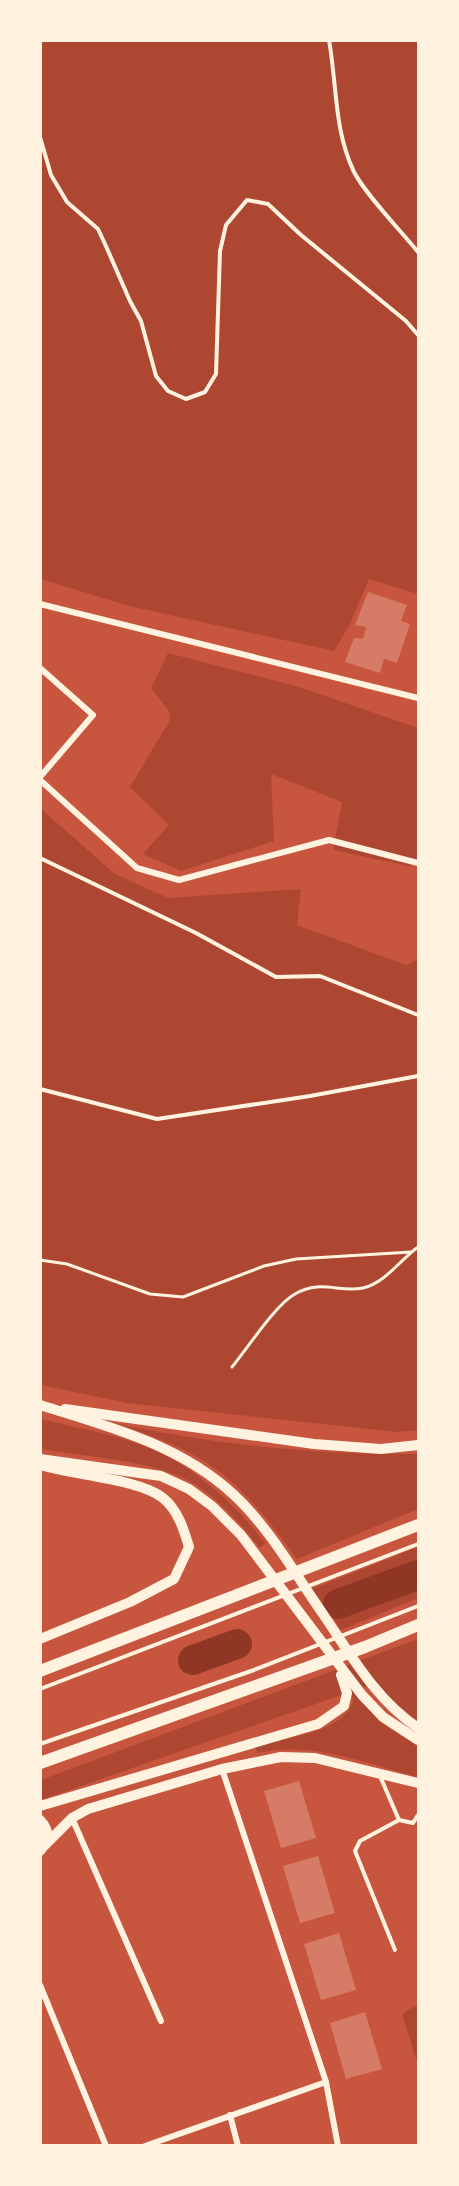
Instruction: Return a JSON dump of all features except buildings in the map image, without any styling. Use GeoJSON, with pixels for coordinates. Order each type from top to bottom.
{"type":"FeatureCollection","features":[{"type":"Feature","properties":{"kind":"highway"},"geometry":{"type":"LineString","coordinates":[[40,1671],[418,1525]]}},
{"type":"Feature","properties":{"kind":"highway"},"geometry":{"type":"LineString","coordinates":[[40,1762],[365,1647],[418,1625]]}},
{"type":"Feature","properties":{"kind":"main road"},"geometry":{"type":"LineString","coordinates":[[41,1405],[314,1444],[381,1449],[418,1445]]}},
{"type":"Feature","properties":{"kind":"main road"},"geometry":{"type":"LineString","coordinates":[[41,1405],[143,1439],[191,1462],[233,1494],[279,1551],[370,1684],[400,1714],[418,1728]]}},
{"type":"Feature","properties":{"kind":"main road"},"geometry":{"type":"LineString","coordinates":[[40,1459],[161,1476],[180,1484],[212,1506],[242,1535],[338,1666],[383,1717],[418,1740]]}},
{"type":"Feature","properties":{"kind":"main road"},"geometry":{"type":"LineString","coordinates":[[40,1465],[145,1489],[162,1497],[183,1526],[189,1547],[174,1579],[130,1602],[40,1639]]}},
{"type":"Feature","properties":{"kind":"main road"},"geometry":{"type":"LineString","coordinates":[[40,1806],[318,1724],[344,1706],[347,1693],[338,1666]]}},
{"type":"Feature","properties":{"kind":"main road"},"geometry":{"type":"LineString","coordinates":[[43,1848],[72,1818],[88,1809],[253,1761],[295,1756],[315,1758],[418,1783]]}},
{"type":"Feature","properties":{"kind":"main road"},"geometry":{"type":"LineString","coordinates":[[40,1820],[47,1830],[43,1848]]}},
{"type":"Feature","properties":{"kind":"street"},"geometry":{"type":"LineString","coordinates":[[40,604],[418,698]]}},
{"type":"Feature","properties":{"kind":"street"},"geometry":{"type":"LineString","coordinates":[[40,668],[93,715],[40,778],[137,868],[178,880],[329,840],[418,863]]}},
{"type":"Feature","properties":{"kind":"street"},"geometry":{"type":"LineString","coordinates":[[222,1769],[326,2082],[338,2145]]}},
{"type":"Feature","properties":{"kind":"street"},"geometry":{"type":"LineString","coordinates":[[72,1818],[161,2021]]}},
{"type":"Feature","properties":{"kind":"street"},"geometry":{"type":"LineString","coordinates":[[40,1985],[106,2145]]}},
{"type":"Feature","properties":{"kind":"street"},"geometry":{"type":"LineString","coordinates":[[146,2145],[326,2082]]}},
{"type":"Feature","properties":{"kind":"street"},"geometry":{"type":"LineString","coordinates":[[230,2115],[238,2145]]}},
{"type":"Feature","properties":{"kind":"lane"},"geometry":{"type":"LineString","coordinates":[[329,40],[334,98],[346,152],[355,174],[418,252]]}},
{"type":"Feature","properties":{"kind":"lane"},"geometry":{"type":"LineString","coordinates":[[40,137],[51,175],[67,202],[98,229],[102,236],[129,301],[141,321],[156,376],[175,395],[186,399],[205,392],[216,374],[220,251],[226,225],[247,200],[268,204],[301,235],[406,321],[418,335]]}},
{"type":"Feature","properties":{"kind":"lane"},"geometry":{"type":"LineString","coordinates":[[40,304],[40,311]]}},
{"type":"Feature","properties":{"kind":"lane"},"geometry":{"type":"LineString","coordinates":[[40,858],[196,933],[276,977],[320,976],[418,1015]]}},
{"type":"Feature","properties":{"kind":"lane"},"geometry":{"type":"LineString","coordinates":[[40,1089],[157,1119],[310,1096],[418,1076]]}},
{"type":"Feature","properties":{"kind":"lane"},"geometry":{"type":"LineString","coordinates":[[40,1689],[418,1544]]}},
{"type":"Feature","properties":{"kind":"lane"},"geometry":{"type":"LineString","coordinates":[[40,1744],[254,1670],[418,1606]]}},
{"type":"Feature","properties":{"kind":"lane"},"geometry":{"type":"LineString","coordinates":[[379,1773],[399,1820]]}},
{"type":"Feature","properties":{"kind":"lane"},"geometry":{"type":"LineString","coordinates":[[395,1950],[355,1851],[360,1841],[399,1820],[413,1823],[418,1815]]}},
{"type":"Feature","properties":{"kind":"path"},"geometry":{"type":"LineString","coordinates":[[232,1367],[292,1295],[308,1287],[328,1285],[360,1289],[375,1284],[418,1247]]}},
{"type":"Feature","properties":{"kind":"path"},"geometry":{"type":"LineString","coordinates":[[40,1260],[67,1264],[150,1294],[183,1297],[264,1266],[296,1259],[411,1252]]}},
{"type":"Feature","properties":{"kind":"shaded area"},"geometry":{"type":"Polygon","coordinates":[[[40,41],[418,41],[418,594],[369,579],[349,626],[334,651],[129,606],[41,579],[40,41]]]}},
{"type":"Feature","properties":{"kind":"shaded area"},"geometry":{"type":"Polygon","coordinates":[[[168,653],[296,686],[418,728],[418,863],[408,866],[333,850],[342,802],[271,774],[274,841],[181,871],[143,854],[169,825],[130,787],[170,720],[169,711],[151,688],[168,653]]]}},
{"type":"Feature","properties":{"kind":"shaded area"},"geometry":{"type":"Polygon","coordinates":[[[40,808],[115,874],[168,898],[301,889],[297,925],[406,965],[418,959],[418,1430],[397,1432],[127,1403],[41,1385],[40,808]]]}},
{"type":"Feature","properties":{"kind":"shaded area"},"geometry":{"type":"Polygon","coordinates":[[[40,1419],[144,1446],[179,1463],[226,1499],[265,1543],[260,1548],[219,1503],[208,1493],[182,1477],[138,1464],[41,1449],[40,1419]]]}},
{"type":"Feature","properties":{"kind":"shaded area"},"geometry":{"type":"Polygon","coordinates":[[[118,1424],[192,1438],[267,1447],[342,1453],[418,1454],[418,1509],[297,1559],[258,1508],[221,1473],[178,1447],[118,1424]]]}},
{"type":"Feature","properties":{"kind":"shaded area"},"geometry":{"type":"Polygon","coordinates":[[[418,1547],[418,1598],[341,1630],[312,1589],[418,1547]]]}},
{"type":"Feature","properties":{"kind":"shaded area"},"geometry":{"type":"Polygon","coordinates":[[[418,1639],[418,1721],[388,1697],[376,1682],[354,1691],[381,1723],[418,1745],[418,1777],[339,1755],[298,1750],[257,1753],[255,1746],[296,1737],[339,1720],[348,1711],[353,1700],[350,1692],[41,1800],[41,1780],[418,1639]]]}},
{"type":"Feature","properties":{"kind":"shaded area"},"geometry":{"type":"Polygon","coordinates":[[[418,2005],[418,2065],[402,2014],[418,2005]]]}},
{"type":"Feature","properties":{"kind":"waterway"},"geometry":{"type":"LineString","coordinates":[[338,1604],[418,1575]]}},
{"type":"Feature","properties":{"kind":"waterway"},"geometry":{"type":"LineString","coordinates":[[193,1660],[237,1644]]}}]}
